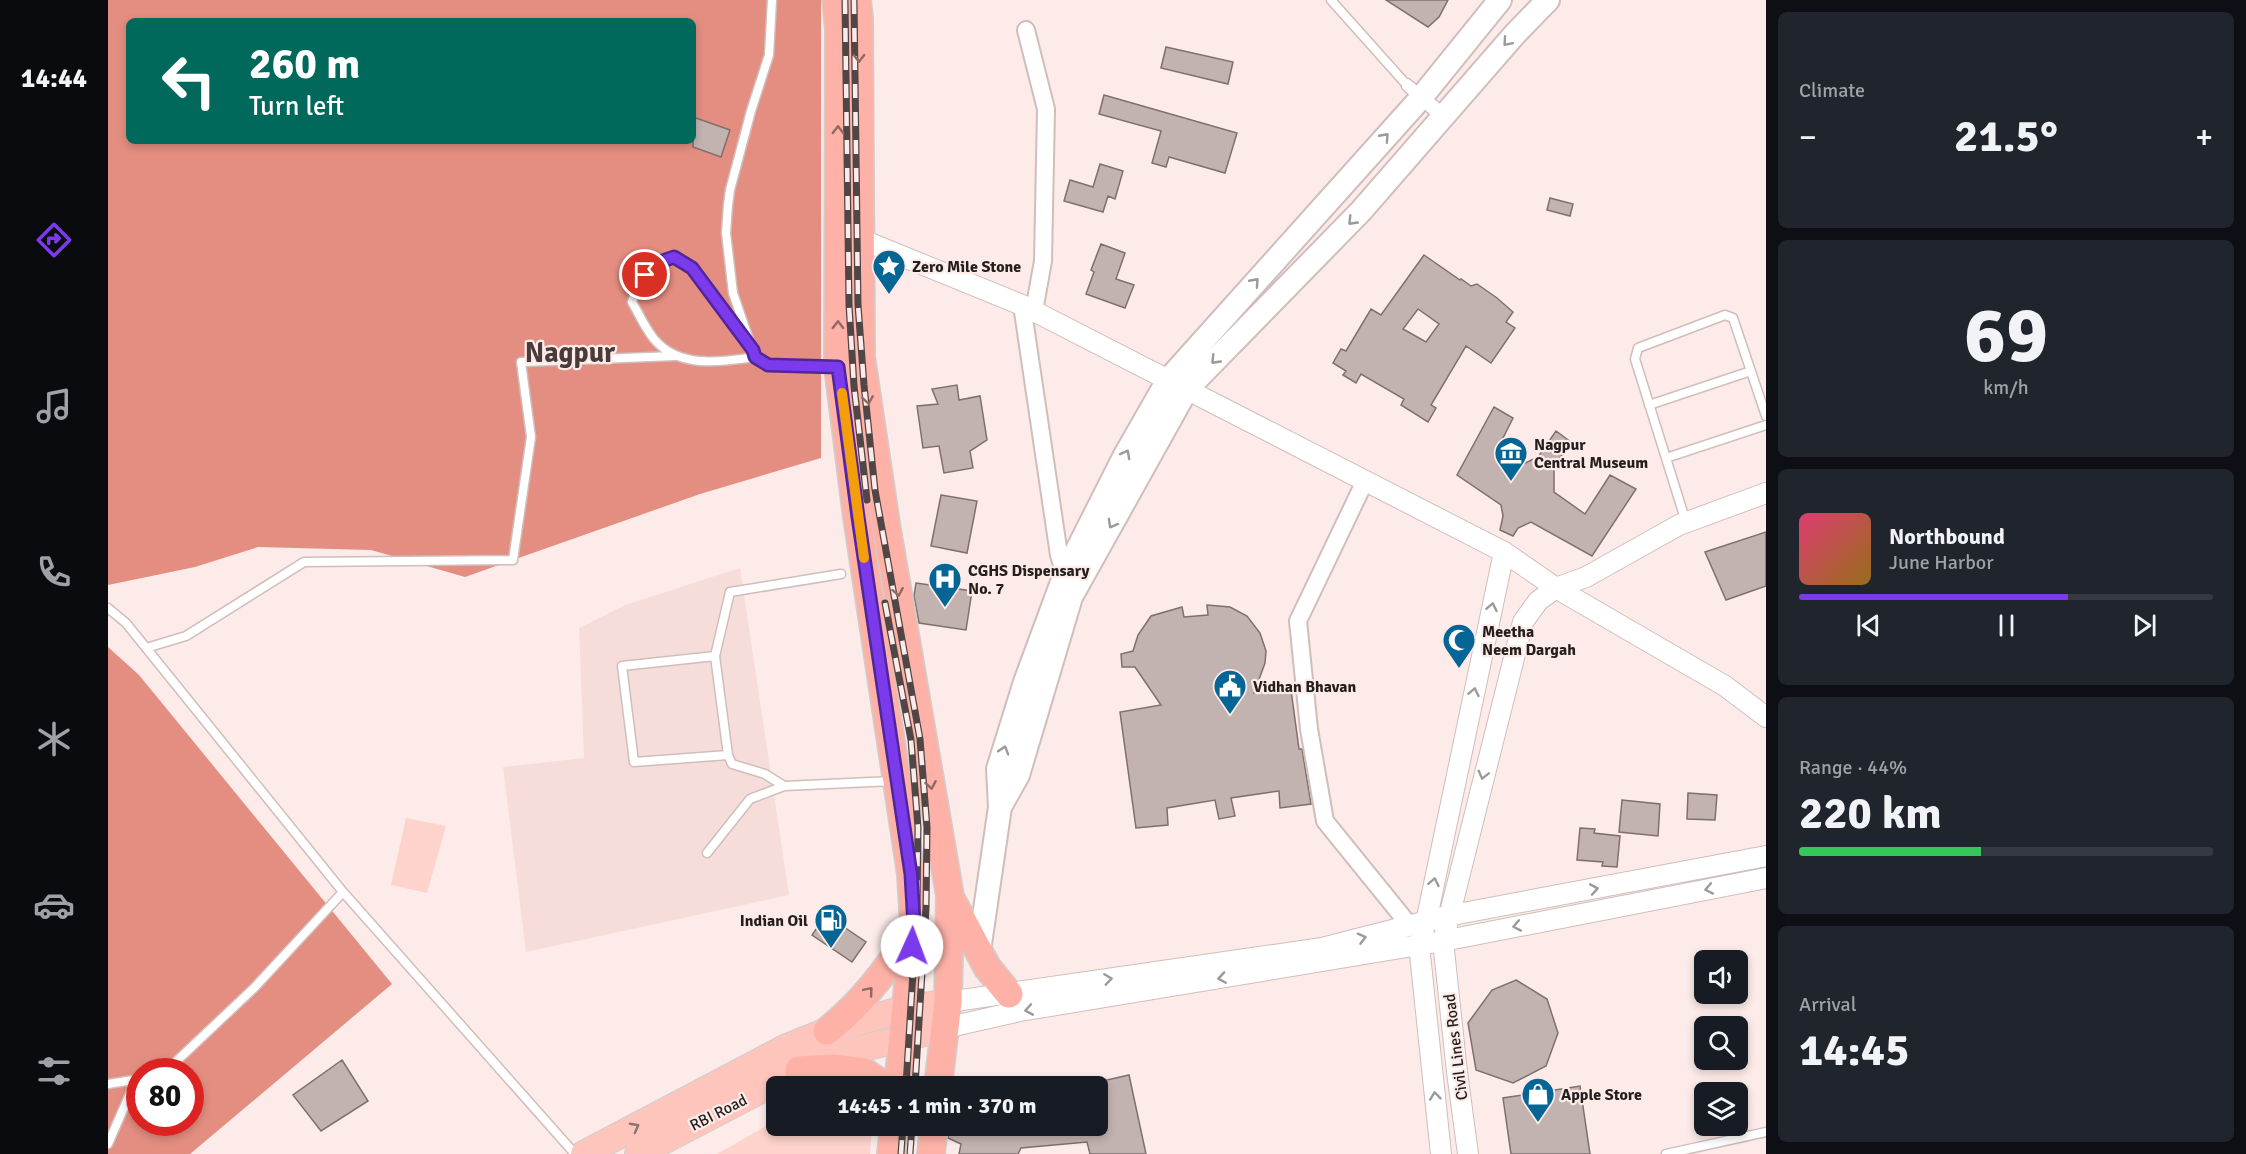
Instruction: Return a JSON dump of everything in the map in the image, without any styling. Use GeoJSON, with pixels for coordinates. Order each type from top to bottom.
{"type":"FeatureCollection","features":[{"type":"Feature","properties":{"kind":"highway"},"geometry":{"type":"LineString","coordinates":[[836,0],[858,517],[911,874],[914,925],[899,1076]]}},
{"type":"Feature","properties":{"kind":"highway"},"geometry":{"type":"LineString","coordinates":[[850,368],[861,357],[857,0]]}},
{"type":"Feature","properties":{"kind":"highway"},"geometry":{"type":"LineString","coordinates":[[850,368],[886,524],[950,896],[946,1015],[939,1076]]}},
{"type":"Feature","properties":{"kind":"highway"},"geometry":{"type":"LineString","coordinates":[[950,896],[987,967],[1009,994]]}},
{"type":"Feature","properties":{"kind":"highway"},"geometry":{"type":"LineString","coordinates":[[827,1031],[850,1012],[870,990],[893,961],[914,925]]}},
{"type":"Feature","properties":{"kind":"highway"},"geometry":{"type":"LineString","coordinates":[[799,1070],[833,1068],[864,1072],[870,1076]]}},
{"type":"Feature","properties":{"kind":"highway"},"geometry":{"type":"LineString","coordinates":[[891,1154],[893,1136]]}},
{"type":"Feature","properties":{"kind":"highway"},"geometry":{"type":"LineString","coordinates":[[931,1154],[933,1136]]}},
{"type":"Feature","properties":{"kind":"main road"},"geometry":{"type":"LineString","coordinates":[[979,951],[1000,807],[998,769],[1025,682],[1065,574],[1124,457],[1178,384],[1352,174],[1416,92],[1500,0]]}},
{"type":"Feature","properties":{"kind":"main road"},"geometry":{"type":"LineString","coordinates":[[1000,807],[1018,776],[1071,597],[1178,384],[1373,198],[1442,116],[1548,0]]}},
{"type":"Feature","properties":{"kind":"main road"},"geometry":{"type":"LineString","coordinates":[[1352,174],[1373,198]]}},
{"type":"Feature","properties":{"kind":"main road"},"geometry":{"type":"LineString","coordinates":[[584,1154],[787,1047],[827,1031],[907,1008],[946,1015]]}},
{"type":"Feature","properties":{"kind":"main road","name":"RBI Road"},"geometry":{"type":"LineString","coordinates":[[638,1154],[799,1070],[836,1055],[903,1038],[946,1015]]}},
{"type":"Feature","properties":{"kind":"street"},"geometry":{"type":"LineString","coordinates":[[1026,30],[1046,109],[1043,261],[1028,308],[1059,555],[1071,597]]}},
{"type":"Feature","properties":{"kind":"street"},"geometry":{"type":"LineString","coordinates":[[860,239],[1028,308],[1504,552],[1556,588],[1725,686],[1765,715]]}},
{"type":"Feature","properties":{"kind":"street"},"geometry":{"type":"LineString","coordinates":[[1365,481],[1298,621],[1309,729],[1325,821],[1418,924]]}},
{"type":"Feature","properties":{"kind":"street"},"geometry":{"type":"LineString","coordinates":[[1556,588],[1586,577],[1687,522],[1766,493]]}},
{"type":"Feature","properties":{"kind":"street"},"geometry":{"type":"LineString","coordinates":[[1441,1154],[1418,924],[1504,552]]}},
{"type":"Feature","properties":{"kind":"street","name":"Civil Lines Road"},"geometry":{"type":"LineString","coordinates":[[1468,1154],[1443,941],[1523,622],[1538,601],[1556,588]]}},
{"type":"Feature","properties":{"kind":"street"},"geometry":{"type":"LineString","coordinates":[[946,1015],[1009,994],[1322,948],[1448,916],[1766,856]]}},
{"type":"Feature","properties":{"kind":"street"},"geometry":{"type":"LineString","coordinates":[[946,1015],[1032,1009],[1443,941],[1766,878]]}},
{"type":"Feature","properties":{"kind":"lane"},"geometry":{"type":"LineString","coordinates":[[754,353],[734,293],[726,232],[730,190],[769,55],[772,0]]}},
{"type":"Feature","properties":{"kind":"lane"},"geometry":{"type":"LineString","coordinates":[[1331,0],[1416,92],[1442,116]]}},
{"type":"Feature","properties":{"kind":"lane"},"geometry":{"type":"LineString","coordinates":[[675,356],[654,339],[632,302],[636,286],[654,264],[674,257],[692,268],[754,353],[768,365],[850,368]]}},
{"type":"Feature","properties":{"kind":"lane"},"geometry":{"type":"LineString","coordinates":[[1687,522],[1635,359],[1638,348],[1725,315],[1733,318],[1766,416]]}},
{"type":"Feature","properties":{"kind":"lane"},"geometry":{"type":"LineString","coordinates":[[146,648],[186,636],[304,562],[513,560],[531,437],[520,362],[675,356],[724,362],[754,353]]}},
{"type":"Feature","properties":{"kind":"lane"},"geometry":{"type":"LineString","coordinates":[[1649,405],[1751,371]]}},
{"type":"Feature","properties":{"kind":"lane"},"geometry":{"type":"LineString","coordinates":[[1666,458],[1766,425]]}},
{"type":"Feature","properties":{"kind":"lane"},"geometry":{"type":"LineString","coordinates":[[784,786],[765,774],[732,764],[728,756],[715,656],[730,592],[841,574]]}},
{"type":"Feature","properties":{"kind":"lane"},"geometry":{"type":"LineString","coordinates":[[108,608],[126,623],[343,891],[575,1154]]}},
{"type":"Feature","properties":{"kind":"lane"},"geometry":{"type":"LineString","coordinates":[[715,656],[622,666],[634,762],[728,756]]}},
{"type":"Feature","properties":{"kind":"lane"},"geometry":{"type":"LineString","coordinates":[[707,853],[750,799],[784,786],[896,781]]}},
{"type":"Feature","properties":{"kind":"lane"},"geometry":{"type":"LineString","coordinates":[[180,1058],[254,988],[343,891]]}},
{"type":"Feature","properties":{"kind":"lane"},"geometry":{"type":"LineString","coordinates":[[108,1084],[126,1081]]}},
{"type":"Feature","properties":{"kind":"lane"},"geometry":{"type":"LineString","coordinates":[[108,1144],[126,1105]]}},
{"type":"Feature","properties":{"kind":"lane"},"geometry":{"type":"LineString","coordinates":[[1666,1154],[1766,1132]]}},
{"type":"Feature","properties":{"kind":"shaded area"},"geometry":{"type":"Polygon","coordinates":[[[108,0],[821,0],[821,458],[700,494],[465,577],[371,550],[258,547],[195,567],[108,585],[108,0]]]}},
{"type":"Feature","properties":{"kind":"shaded area"},"geometry":{"type":"Polygon","coordinates":[[[740,568],[789,895],[526,952],[503,767],[584,758],[579,628],[625,605],[740,568]]]}},
{"type":"Feature","properties":{"kind":"shaded area"},"geometry":{"type":"Polygon","coordinates":[[[108,647],[139,675],[392,984],[190,1154],[108,1154],[108,647]]]}},
{"type":"Feature","properties":{"kind":"shaded area"},"geometry":{"type":"Polygon","coordinates":[[[406,818],[446,826],[427,893],[391,885],[406,818]]]}},
{"type":"Feature","properties":{"kind":"shaded area"},"geometry":{"type":"Polygon","coordinates":[[[766,1126],[766,1136],[871,1136],[870,1154],[717,1154],[766,1126]]]}},
{"type":"Feature","properties":{"kind":"building"},"geometry":{"type":"Polygon","coordinates":[[[1386,0],[1448,0],[1439,17],[1428,27],[1386,0]]]}},
{"type":"Feature","properties":{"kind":"building"},"geometry":{"type":"Polygon","coordinates":[[[1166,47],[1233,62],[1228,84],[1161,68],[1166,47]]]}},
{"type":"Feature","properties":{"kind":"building"},"geometry":{"type":"Polygon","coordinates":[[[1104,95],[1237,133],[1225,173],[1169,157],[1166,167],[1152,163],[1161,131],[1099,114],[1104,95]]]}},
{"type":"Feature","properties":{"kind":"building"},"geometry":{"type":"Polygon","coordinates":[[[696,118],[730,130],[721,157],[693,147],[693,144],[696,144],[696,118]]]}},
{"type":"Feature","properties":{"kind":"building"},"geometry":{"type":"Polygon","coordinates":[[[1100,164],[1123,171],[1115,199],[1108,196],[1103,212],[1064,201],[1070,180],[1093,187],[1100,164]]]}},
{"type":"Feature","properties":{"kind":"building"},"geometry":{"type":"Polygon","coordinates":[[[1550,198],[1573,204],[1570,216],[1547,210],[1550,198]]]}},
{"type":"Feature","properties":{"kind":"building"},"geometry":{"type":"Polygon","coordinates":[[[1101,244],[1125,253],[1116,279],[1134,285],[1125,308],[1086,294],[1094,272],[1091,270],[1101,244]]]}},
{"type":"Feature","properties":{"kind":"building"},"geometry":{"type":"Polygon","coordinates":[[[1424,255],[1460,280],[1471,286],[1477,284],[1497,298],[1513,312],[1506,322],[1515,328],[1491,363],[1466,346],[1431,405],[1436,408],[1428,422],[1401,405],[1404,399],[1361,374],[1356,383],[1343,375],[1346,371],[1333,363],[1341,349],[1346,351],[1371,309],[1381,315],[1424,255]],[[1418,309],[1403,329],[1426,342],[1439,324],[1418,309]]]}},
{"type":"Feature","properties":{"kind":"building"},"geometry":{"type":"Polygon","coordinates":[[[957,385],[959,400],[980,396],[987,440],[970,451],[973,468],[944,473],[939,446],[923,448],[917,406],[938,404],[932,389],[957,385]]]}},
{"type":"Feature","properties":{"kind":"building","name":"Nagpur Central Museum"},"geometry":{"type":"Polygon","coordinates":[[[1494,407],[1513,418],[1495,454],[1517,467],[1538,457],[1556,431],[1572,443],[1554,465],[1554,492],[1585,514],[1610,475],[1636,489],[1592,556],[1531,522],[1518,528],[1513,536],[1500,530],[1503,516],[1501,505],[1457,475],[1494,407]]]}},
{"type":"Feature","properties":{"kind":"building"},"geometry":{"type":"Polygon","coordinates":[[[941,495],[977,501],[967,553],[931,546],[941,495]]]}},
{"type":"Feature","properties":{"kind":"building"},"geometry":{"type":"Polygon","coordinates":[[[1766,532],[1766,586],[1726,600],[1705,552],[1766,532]]]}},
{"type":"Feature","properties":{"kind":"building"},"geometry":{"type":"Polygon","coordinates":[[[916,583],[972,591],[966,630],[919,623],[914,596],[916,583]]]}},
{"type":"Feature","properties":{"kind":"building","name":"Vidhan Bhavan"},"geometry":{"type":"Polygon","coordinates":[[[1207,605],[1230,607],[1247,616],[1260,633],[1266,651],[1265,663],[1254,693],[1291,690],[1299,749],[1302,749],[1311,804],[1280,808],[1279,791],[1231,798],[1235,816],[1219,819],[1215,800],[1167,808],[1168,825],[1136,828],[1120,712],[1161,705],[1135,667],[1122,667],[1121,654],[1133,651],[1138,635],[1151,616],[1182,607],[1184,617],[1208,615],[1207,605]]]}},
{"type":"Feature","properties":{"kind":"building"},"geometry":{"type":"Polygon","coordinates":[[[1688,793],[1717,795],[1715,820],[1687,819],[1688,793]]]}},
{"type":"Feature","properties":{"kind":"building"},"geometry":{"type":"Polygon","coordinates":[[[1622,800],[1660,804],[1658,836],[1619,832],[1622,800]]]}},
{"type":"Feature","properties":{"kind":"building"},"geometry":{"type":"Polygon","coordinates":[[[1580,828],[1595,829],[1594,833],[1620,836],[1617,867],[1602,866],[1603,862],[1577,860],[1580,828]]]}},
{"type":"Feature","properties":{"kind":"building"},"geometry":{"type":"Polygon","coordinates":[[[826,915],[866,942],[852,962],[812,935],[826,915]]]}},
{"type":"Feature","properties":{"kind":"building"},"geometry":{"type":"Polygon","coordinates":[[[1516,980],[1547,999],[1558,1033],[1546,1066],[1513,1083],[1476,1070],[1468,1023],[1492,990],[1516,980]]]}},
{"type":"Feature","properties":{"kind":"building"},"geometry":{"type":"Polygon","coordinates":[[[342,1060],[368,1101],[321,1131],[293,1095],[342,1060]]]}},
{"type":"Feature","properties":{"kind":"building"},"geometry":{"type":"Polygon","coordinates":[[[1129,1075],[1146,1154],[1090,1154],[1087,1142],[1021,1148],[1018,1154],[959,1154],[961,1144],[948,1138],[948,1136],[1108,1136],[1108,1080],[1129,1075]]]}},
{"type":"Feature","properties":{"kind":"building"},"geometry":{"type":"Polygon","coordinates":[[[1580,1086],[1590,1154],[1511,1154],[1503,1098],[1580,1086]]]}},
{"type":"Feature","properties":{"kind":"railway"},"geometry":{"type":"LineString","coordinates":[[845,0],[849,305],[854,386],[867,500]]}},
{"type":"Feature","properties":{"kind":"railway"},"geometry":{"type":"LineString","coordinates":[[854,0],[858,305],[864,385],[875,490],[920,739],[927,827],[926,908],[916,1076]]}},
{"type":"Feature","properties":{"kind":"railway"},"geometry":{"type":"LineString","coordinates":[[885,603],[911,740],[918,827],[917,907],[907,1076]]}},
{"type":"Feature","properties":{"kind":"railway"},"geometry":{"type":"LineString","coordinates":[[901,1154],[902,1136]]}},
{"type":"Feature","properties":{"kind":"railway"},"geometry":{"type":"LineString","coordinates":[[910,1154],[911,1136]]}},
{"type":"Feature","properties":{"kind":"slow traffic"},"geometry":{"type":"LineString","coordinates":[[842,393],[864,558]]}},
{"type":"Feature","properties":{"kind":"place","name":"Zero Mile Stone"},"geometry":{"type":"Point","coordinates":[889,295]}},
{"type":"Feature","properties":{"kind":"place","name":"Nagpur Central Museum"},"geometry":{"type":"Point","coordinates":[1511,482]}},
{"type":"Feature","properties":{"kind":"place","name":"CGHS Dispensary No. 7"},"geometry":{"type":"Point","coordinates":[945,608]}},
{"type":"Feature","properties":{"kind":"place","name":"Meetha Neem Dargah"},"geometry":{"type":"Point","coordinates":[1459,669]}},
{"type":"Feature","properties":{"kind":"place","name":"Vidhan Bhavan"},"geometry":{"type":"Point","coordinates":[1230,715]}},
{"type":"Feature","properties":{"kind":"place","name":"Indian Oil"},"geometry":{"type":"Point","coordinates":[831,949]}},
{"type":"Feature","properties":{"kind":"place","name":"Apple Store"},"geometry":{"type":"Point","coordinates":[1538,1123]}},
{"type":"Feature","properties":{"kind":"district","name":"Nagpur"},"geometry":{"type":"Point","coordinates":[570,352]}},
{"type":"Feature","properties":{"kind":"route"},"geometry":{"type":"LineString","coordinates":[[645,275],[654,264],[674,257],[692,268],[753,350],[755,357],[768,365],[838,367],[911,874],[914,925],[912,946]]}}]}
